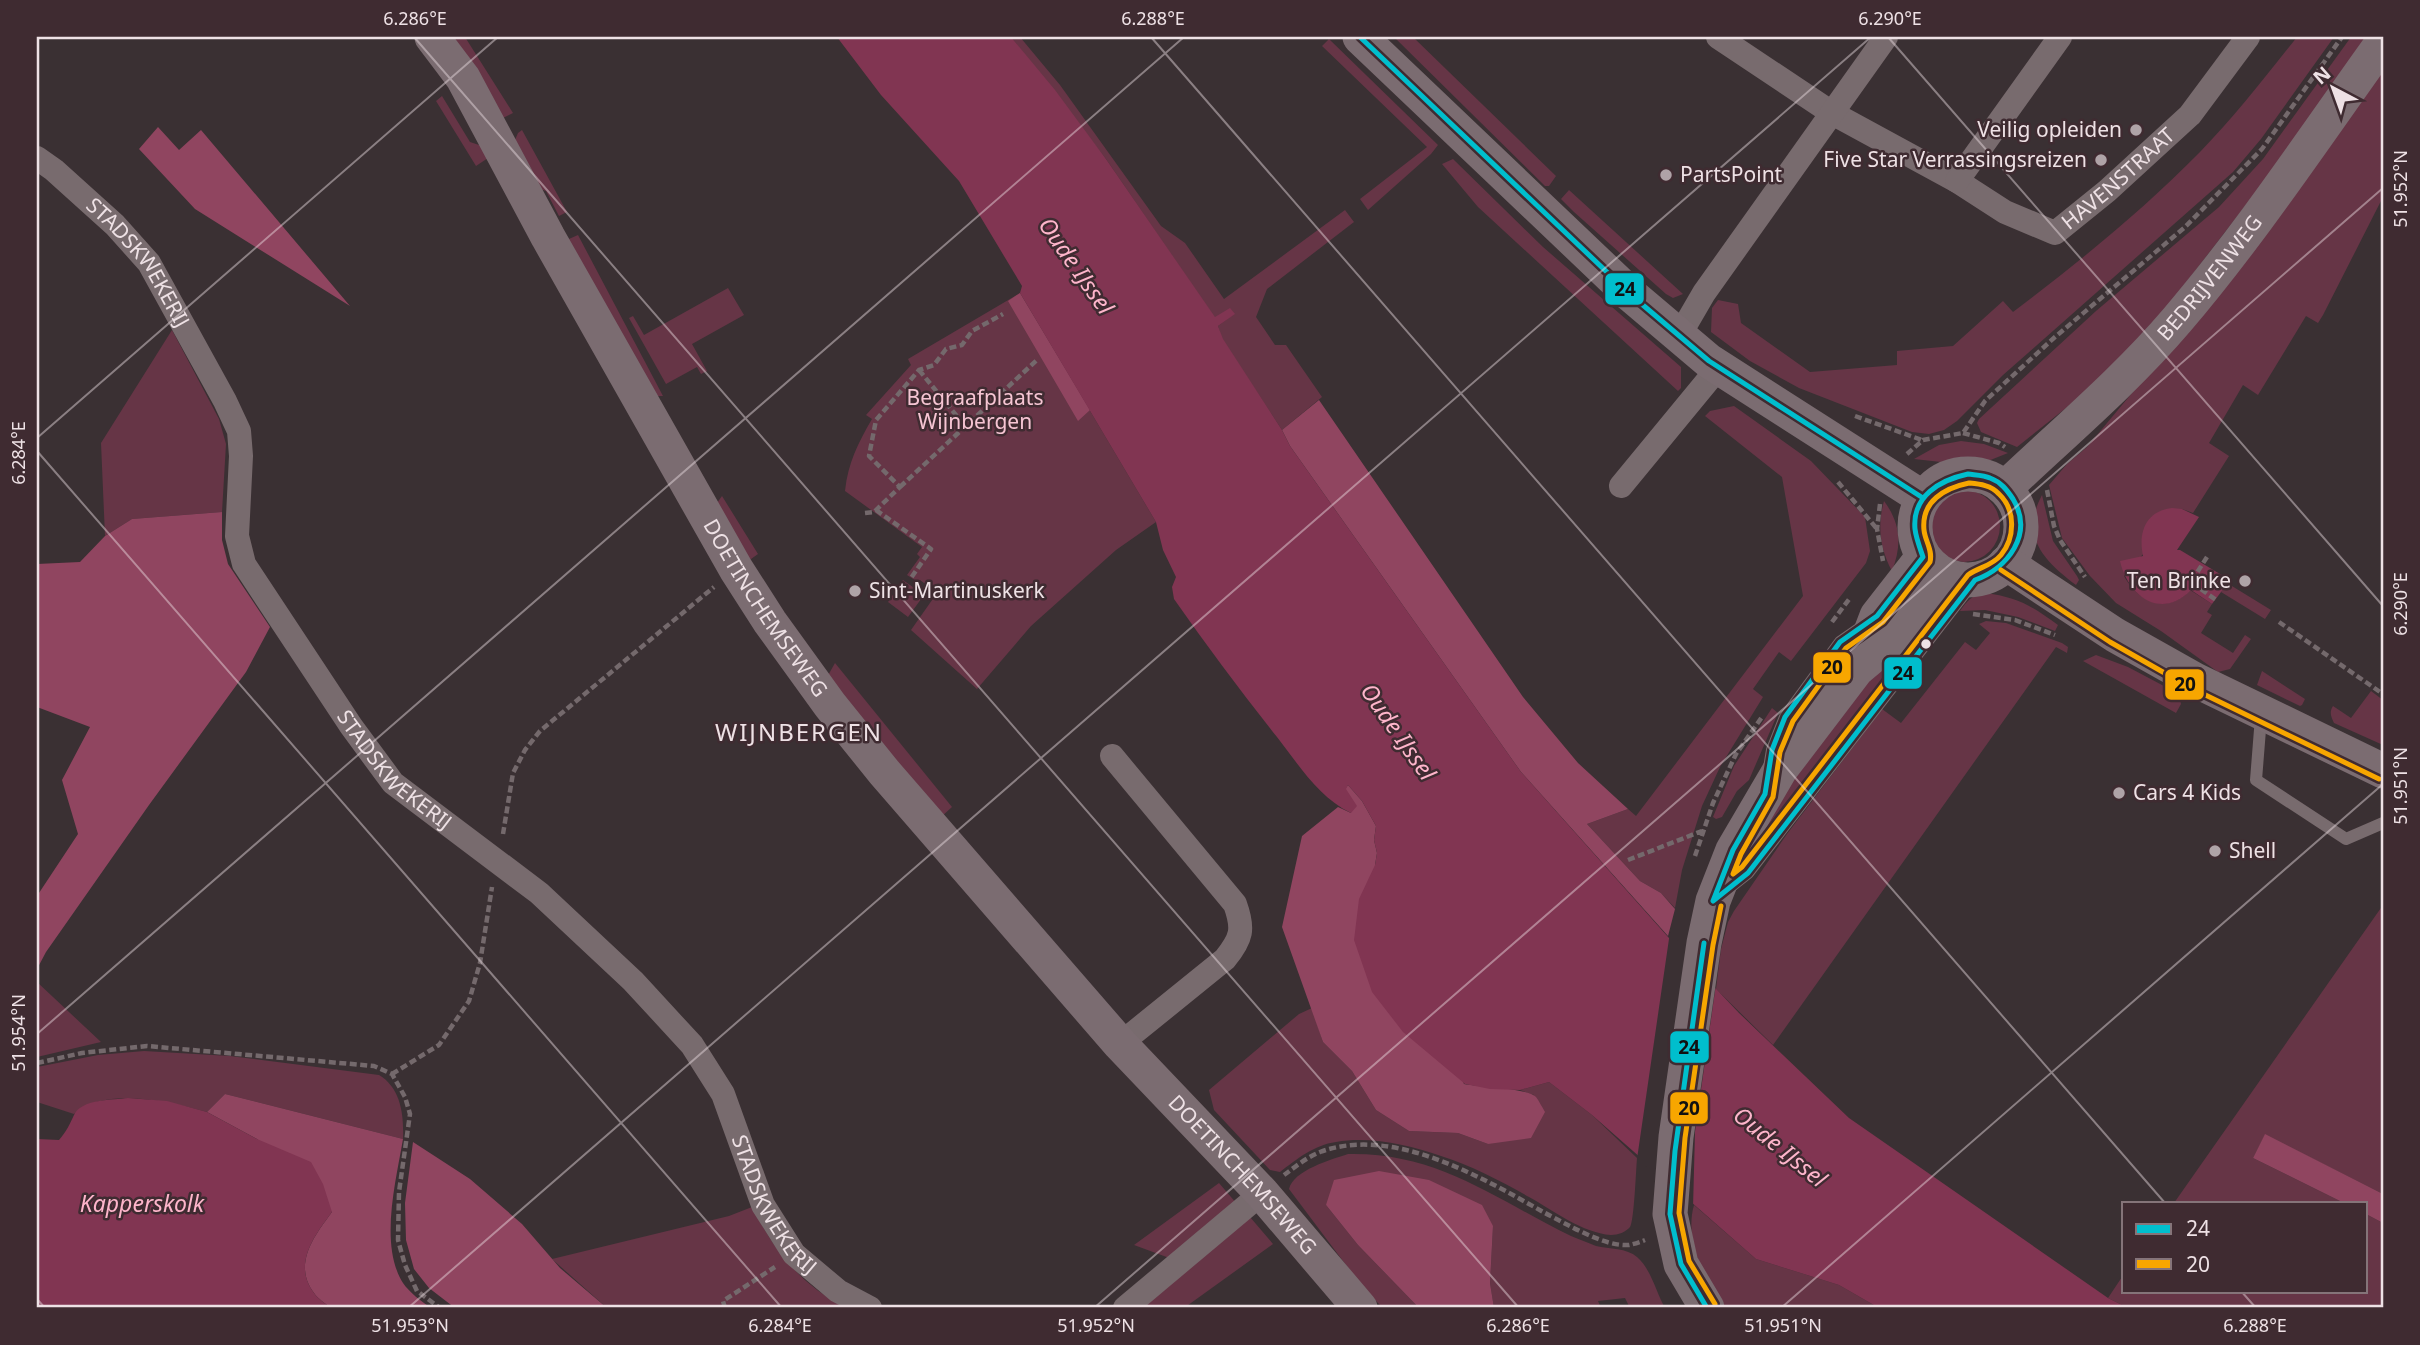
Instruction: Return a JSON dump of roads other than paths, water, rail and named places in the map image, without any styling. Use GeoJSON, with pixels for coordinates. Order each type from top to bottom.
{"type":"FeatureCollection","features":[{"type":"Feature","properties":{"kind":"street","name":"DOETINCHEMSEWEG"},"geometry":{"type":"LineString","coordinates":[[432,37],[463,78],[736,569],[770,622],[846,724],[1120,1044],[1262,1193],[1360,1308]]}},
{"type":"Feature","properties":{"kind":"street"},"geometry":{"type":"LineString","coordinates":[[1360,37],[1631,295],[1679,335],[1720,367],[1923,498]]}},
{"type":"Feature","properties":{"kind":"street","name":"HAVENSTRAAT"},"geometry":{"type":"LineString","coordinates":[[1718,37],[1832,113],[1957,181],[2005,212],[2055,233],[2107,191],[2190,115],[2249,37]]}},
{"type":"Feature","properties":{"kind":"street"},"geometry":{"type":"LineString","coordinates":[[1679,335],[1704,293],[1886,37]]}},
{"type":"Feature","properties":{"kind":"street"},"geometry":{"type":"LineString","coordinates":[[1957,181],[2060,37]]}},
{"type":"Feature","properties":{"kind":"street","name":"BEDRIJVENWEG"},"geometry":{"type":"LineString","coordinates":[[2017,476],[2097,403],[2176,321],[2256,219],[2383,41]]}},
{"type":"Feature","properties":{"kind":"street","name":"STADSKWEKERIJ"},"geometry":{"type":"LineString","coordinates":[[37,158],[115,225],[149,262],[239,431],[241,456],[237,536],[244,564],[351,726],[393,783],[539,893],[624,973],[692,1045],[723,1094],[763,1205],[794,1254],[838,1291],[870,1308]]}},
{"type":"Feature","properties":{"kind":"street"},"geometry":{"type":"LineString","coordinates":[[1621,486],[1720,367]]}},
{"type":"Feature","properties":{"kind":"street"},"geometry":{"type":"LineString","coordinates":[[1857,669],[1892,572],[1947,570],[1992,574],[2006,563],[2016,549],[2021,531],[2020,514],[2015,500],[2017,476],[1968,473],[1950,476],[1935,484],[1923,498],[1916,512],[1914,528],[1917,543],[1947,570]]}},
{"type":"Feature","properties":{"kind":"street"},"geometry":{"type":"LineString","coordinates":[[2006,563],[2115,635],[2195,680],[2383,771]]}},
{"type":"Feature","properties":{"kind":"street"},"geometry":{"type":"LineString","coordinates":[[1707,1308],[1681,1264],[1670,1214],[1676,1137],[1704,943],[1713,901],[1733,850],[1780,770],[1857,669],[1900,633],[1947,570]]}},
{"type":"Feature","properties":{"kind":"street"},"geometry":{"type":"LineString","coordinates":[[1112,756],[1235,904],[1241,921],[1241,934],[1225,958],[1120,1044]]}},
{"type":"Feature","properties":{"kind":"street"},"geometry":{"type":"LineString","coordinates":[[1131,1306],[1262,1193]]}},
{"type":"Feature","properties":{"kind":"lane"},"geometry":{"type":"LineString","coordinates":[[1713,901],[1748,873],[1950,611],[1947,570]]}},
{"type":"Feature","properties":{"kind":"lane"},"geometry":{"type":"LineString","coordinates":[[1765,794],[1772,750],[1784,717],[1840,642],[1877,616]]}},
{"type":"Feature","properties":{"kind":"lane"},"geometry":{"type":"LineString","coordinates":[[2262,713],[2256,780],[2346,839],[2383,823]]}},
{"type":"Feature","properties":{"kind":"water","name":"Oude IJssel"},"geometry":{"type":"Polygon","coordinates":[[[837,37],[1011,37],[1055,90],[1106,159],[1215,317],[1230,308],[1235,314],[1218,326],[1223,339],[1290,446],[1521,772],[1739,1013],[1849,1118],[2108,1298],[2128,1308],[1879,1308],[1839,1285],[1756,1259],[1592,1115],[1549,1082],[1520,1090],[1490,1089],[1465,1084],[1403,1032],[1372,992],[1354,940],[1359,899],[1375,865],[1377,853],[1374,840],[1376,826],[1362,801],[1348,785],[1346,789],[1357,806],[1351,813],[1319,789],[1237,686],[1174,599],[1172,587],[1176,577],[1163,550],[1156,522],[1020,293],[1022,286],[959,181],[881,95],[837,37]]]}},
{"type":"Feature","properties":{"kind":"water"},"geometry":{"type":"Polygon","coordinates":[[[2172,508],[2182,509],[2199,517],[2177,550],[2230,580],[2212,604],[2191,590],[2180,599],[2157,604],[2138,594],[2124,574],[2120,561],[2143,556],[2143,531],[2150,518],[2172,508]]]}},
{"type":"Feature","properties":{"kind":"water","name":"Kapperskolk"},"geometry":{"type":"Polygon","coordinates":[[[128,1098],[167,1101],[207,1112],[257,1139],[311,1162],[323,1184],[332,1212],[308,1250],[305,1271],[314,1293],[331,1308],[37,1308],[37,1139],[59,1140],[74,1115],[83,1106],[98,1101],[128,1098]]]}},
{"type":"Feature","properties":{"kind":"place","name":"Veilig opleiden"},"geometry":{"type":"Point","coordinates":[2136,130]}},
{"type":"Feature","properties":{"kind":"place","name":"Five Star Verrassingsreizen"},"geometry":{"type":"Point","coordinates":[2101,160]}},
{"type":"Feature","properties":{"kind":"place","name":"PartsPoint"},"geometry":{"type":"Point","coordinates":[1666,175]}},
{"type":"Feature","properties":{"kind":"place","name":"Ten Brinke"},"geometry":{"type":"Point","coordinates":[2245,581]}},
{"type":"Feature","properties":{"kind":"place","name":"Sint-Martinuskerk"},"geometry":{"type":"Point","coordinates":[855,591]}},
{"type":"Feature","properties":{"kind":"place","name":"Cars 4 Kids"},"geometry":{"type":"Point","coordinates":[2119,793]}},
{"type":"Feature","properties":{"kind":"place","name":"Shell"},"geometry":{"type":"Point","coordinates":[2215,851]}},
{"type":"Feature","properties":{"kind":"district","name":"WIJNBERGEN"},"geometry":{"type":"Point","coordinates":[799,733]}},
{"type":"Feature","properties":{"kind":"park label","name":"Begraafplaats Wijnbergen"},"geometry":{"type":"Point","coordinates":[975,410]}}]}
